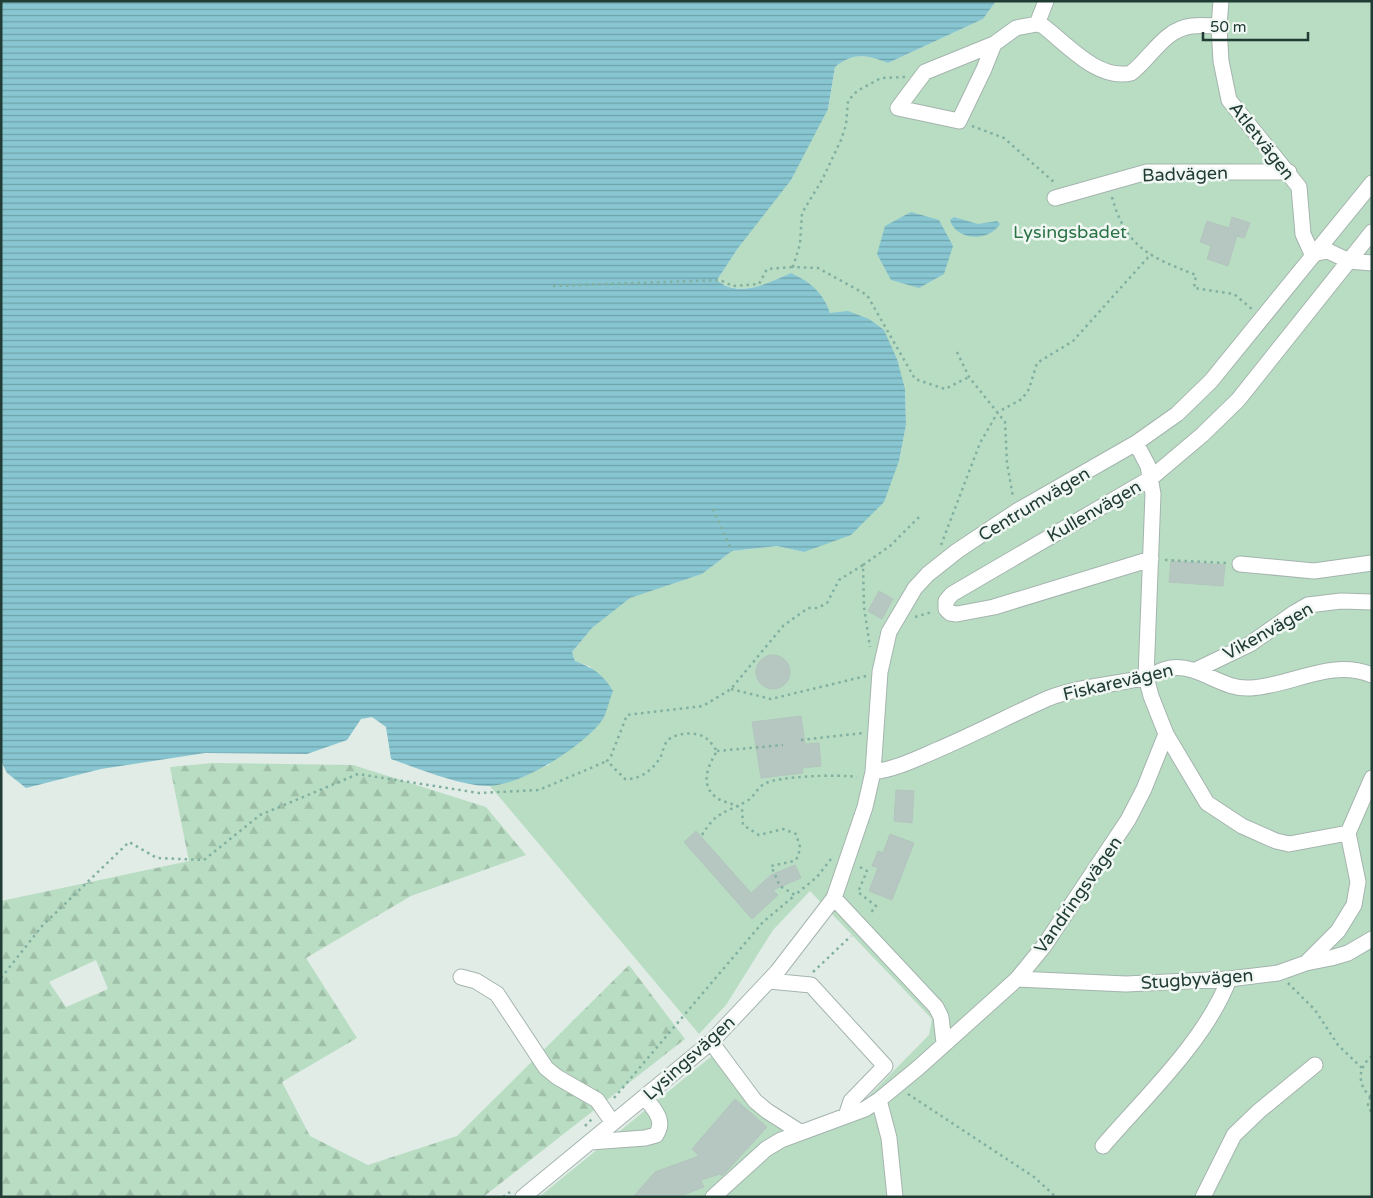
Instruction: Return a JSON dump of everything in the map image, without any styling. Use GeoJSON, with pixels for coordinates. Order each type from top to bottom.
{"type":"FeatureCollection","features":[{"type":"Feature","properties":{"kind":"street"},"geometry":{"type":"LineString","coordinates":[[1037,24],[1046,1]]}},
{"type":"Feature","properties":{"kind":"street","name":"Atletvägen"},"geometry":{"type":"LineString","coordinates":[[1221,1],[1219,26],[1221,61],[1229,100],[1289,172],[1299,187],[1303,234],[1312,254]]}},
{"type":"Feature","properties":{"kind":"street"},"geometry":{"type":"LineString","coordinates":[[994,44],[959,120],[898,108],[918,78],[933,66],[962,58],[994,44],[1016,28],[1037,24],[1043,26],[1106,72],[1124,75],[1131,73],[1141,66],[1168,36],[1180,29],[1191,26],[1219,26]]}},
{"type":"Feature","properties":{"kind":"street","name":"Badvägen"},"geometry":{"type":"LineString","coordinates":[[1062,197],[1147,172],[1289,172]]}},
{"type":"Feature","properties":{"kind":"street","name":"Centrumvägen"},"geometry":{"type":"LineString","coordinates":[[834,898],[865,807],[872,776],[880,672],[889,632],[915,588],[943,561],[1017,511],[1136,443],[1177,414],[1211,381],[1312,254],[1372,183]]}},
{"type":"Feature","properties":{"kind":"street","name":"Kullenvägen"},"geometry":{"type":"LineString","coordinates":[[1151,559],[994,607],[957,614],[950,613],[946,609],[946,601],[952,594],[1151,478],[1202,436],[1238,400],[1372,232]]}},
{"type":"Feature","properties":{"kind":"street"},"geometry":{"type":"LineString","coordinates":[[1312,254],[1328,251],[1349,261],[1372,263]]}},
{"type":"Feature","properties":{"kind":"street"},"geometry":{"type":"LineString","coordinates":[[1136,443],[1148,466],[1153,494],[1146,677],[1151,696],[1166,734],[1207,803],[1228,818],[1276,841],[1289,844],[1348,833]]}},
{"type":"Feature","properties":{"kind":"street"},"geometry":{"type":"LineString","coordinates":[[1240,564],[1314,571],[1372,563]]}},
{"type":"Feature","properties":{"kind":"street","name":"Vikenvägen"},"geometry":{"type":"LineString","coordinates":[[1196,670],[1250,644],[1308,605],[1341,601],[1372,602]]}},
{"type":"Feature","properties":{"kind":"street","name":"Fiskarevägen"},"geometry":{"type":"LineString","coordinates":[[872,776],[903,765],[996,724],[1042,701],[1090,687],[1146,677],[1170,668],[1196,670],[1213,680],[1232,687],[1249,688],[1287,682],[1334,669],[1346,669],[1372,676]]}},
{"type":"Feature","properties":{"kind":"street","name":"Vandringsvägen"},"geometry":{"type":"LineString","coordinates":[[714,1197],[766,1150],[781,1140],[846,1116],[879,1100],[918,1068],[1017,979],[1044,946],[1128,820],[1144,788],[1166,734]]}},
{"type":"Feature","properties":{"kind":"street"},"geometry":{"type":"LineString","coordinates":[[1306,963],[1338,931],[1354,905],[1358,882],[1348,833],[1372,778]]}},
{"type":"Feature","properties":{"kind":"street"},"geometry":{"type":"LineString","coordinates":[[834,898],[936,1007],[941,1018],[944,1043]]}},
{"type":"Feature","properties":{"kind":"street","name":"Lysingsvägen"},"geometry":{"type":"LineString","coordinates":[[517,1194],[613,1124],[711,1042],[769,982],[834,898]]}},
{"type":"Feature","properties":{"kind":"street","name":"Stugbyvägen"},"geometry":{"type":"LineString","coordinates":[[1017,979],[1126,984],[1229,979],[1278,973],[1306,963],[1348,953],[1372,939]]}},
{"type":"Feature","properties":{"kind":"street"},"geometry":{"type":"LineString","coordinates":[[461,977],[476,981],[497,994],[546,1068],[557,1077],[597,1100],[613,1124]]}},
{"type":"Feature","properties":{"kind":"street"},"geometry":{"type":"LineString","coordinates":[[1103,1146],[1186,1050],[1213,1014],[1229,979]]}},
{"type":"Feature","properties":{"kind":"street"},"geometry":{"type":"LineString","coordinates":[[769,982],[812,985],[885,1066],[851,1101],[846,1116]]}},
{"type":"Feature","properties":{"kind":"street"},"geometry":{"type":"LineString","coordinates":[[711,1042],[755,1100],[767,1111],[800,1132]]}},
{"type":"Feature","properties":{"kind":"street"},"geometry":{"type":"LineString","coordinates":[[1203,1197],[1234,1135],[1259,1111],[1315,1065]]}},
{"type":"Feature","properties":{"kind":"street"},"geometry":{"type":"LineString","coordinates":[[590,1142],[644,1138],[656,1135],[660,1129],[660,1118],[645,1097]]}},
{"type":"Feature","properties":{"kind":"street"},"geometry":{"type":"LineString","coordinates":[[879,1100],[889,1138],[895,1197]]}},
{"type":"Feature","properties":{"kind":"path"},"geometry":{"type":"LineString","coordinates":[[793,267],[800,244],[802,212],[822,180],[840,140],[846,125],[848,101],[857,90],[881,78],[894,76],[918,78]]}},
{"type":"Feature","properties":{"kind":"path"},"geometry":{"type":"LineString","coordinates":[[959,120],[1004,138],[1062,197]]}},
{"type":"Feature","properties":{"kind":"path"},"geometry":{"type":"LineString","coordinates":[[1108,184],[1118,217],[1125,231],[1136,245],[1196,275],[1194,288],[1234,294],[1263,318]]}},
{"type":"Feature","properties":{"kind":"path"},"geometry":{"type":"LineString","coordinates":[[939,550],[980,443],[998,412],[1022,399],[1029,389],[1037,363],[1073,341],[1151,254]]}},
{"type":"Feature","properties":{"kind":"path"},"geometry":{"type":"LineString","coordinates":[[553,286],[717,280],[733,286],[759,284],[767,269],[818,268],[830,272],[867,295],[915,379],[945,389],[969,377]]}},
{"type":"Feature","properties":{"kind":"path"},"geometry":{"type":"LineString","coordinates":[[957,352],[969,377],[1005,422],[1007,463],[1017,511]]}},
{"type":"Feature","properties":{"kind":"path"},"geometry":{"type":"LineString","coordinates":[[712,509],[732,551]]}},
{"type":"Feature","properties":{"kind":"path"},"geometry":{"type":"LineString","coordinates":[[1,978],[42,926],[129,842],[157,858],[204,860],[260,816],[358,774],[479,793],[539,790],[606,761],[611,756],[627,716],[702,706],[732,689],[783,626],[808,608],[818,608],[827,603],[839,580],[890,546],[921,515]]}},
{"type":"Feature","properties":{"kind":"path"},"geometry":{"type":"LineString","coordinates":[[1151,559],[1240,564]]}},
{"type":"Feature","properties":{"kind":"path"},"geometry":{"type":"LineString","coordinates":[[864,565],[864,606],[871,650]]}},
{"type":"Feature","properties":{"kind":"path"},"geometry":{"type":"LineString","coordinates":[[732,689],[771,699],[880,672]]}},
{"type":"Feature","properties":{"kind":"path"},"geometry":{"type":"LineString","coordinates":[[801,740],[867,733]]}},
{"type":"Feature","properties":{"kind":"path"},"geometry":{"type":"LineString","coordinates":[[606,761],[625,779],[635,780],[656,765],[667,742],[672,738],[684,734],[697,734],[707,738],[717,751]]}},
{"type":"Feature","properties":{"kind":"path"},"geometry":{"type":"LineString","coordinates":[[717,751],[783,745]]}},
{"type":"Feature","properties":{"kind":"path"},"geometry":{"type":"LineString","coordinates":[[717,751],[706,770],[706,779],[716,798],[736,805],[742,810],[743,825],[753,833],[759,835],[783,829],[796,834],[800,847],[798,857],[794,861],[771,866],[780,886],[795,895]]}},
{"type":"Feature","properties":{"kind":"path"},"geometry":{"type":"LineString","coordinates":[[702,835],[709,822],[736,805],[747,801],[764,784],[829,775],[872,776]]}},
{"type":"Feature","properties":{"kind":"path"},"geometry":{"type":"LineString","coordinates":[[583,1128],[625,1087],[763,922],[817,877],[832,858]]}},
{"type":"Feature","properties":{"kind":"path"},"geometry":{"type":"LineString","coordinates":[[801,983],[860,925],[876,906],[858,892],[867,871],[859,868],[862,859]]}},
{"type":"Feature","properties":{"kind":"path"},"geometry":{"type":"LineString","coordinates":[[1278,973],[1315,1010],[1338,1045],[1362,1068]]}},
{"type":"Feature","properties":{"kind":"path"},"geometry":{"type":"LineString","coordinates":[[1372,1056],[1362,1068],[1361,1083],[1371,1097],[1368,1105],[1372,1114]]}},
{"type":"Feature","properties":{"kind":"path"},"geometry":{"type":"LineString","coordinates":[[894,1086],[937,1112],[1034,1177],[1056,1197]]}},
{"type":"Feature","properties":{"kind":"path"},"geometry":{"type":"LineString","coordinates":[[503,1197],[517,1194]]}},
{"type":"Feature","properties":{"kind":"green space","name":"Lysingsbadet"},"geometry":{"type":"Polygon","coordinates":[[[996,1],[1372,1],[1372,1197],[539,1197],[713,1055],[786,1130],[863,1102],[929,1035],[932,1019],[810,891],[773,930],[726,1005],[699,1034],[490,786],[549,765],[591,667],[575,661],[572,652],[592,628],[629,598],[702,574],[732,551],[777,546],[804,552],[899,461],[906,425],[905,389],[791,273],[764,285],[744,289],[726,285],[717,280],[828,109],[835,67],[848,59],[860,56],[888,63],[983,19],[996,1]]]}},
{"type":"Feature","properties":{"kind":"green space"},"geometry":{"type":"Polygon","coordinates":[[[213,763],[353,765],[486,807],[526,855],[411,896],[306,958],[357,1038],[282,1082],[310,1136],[368,1165],[457,1136],[629,965],[685,1039],[483,1197],[1,1197],[1,901],[189,861],[170,767],[213,763]],[[96,960],[49,982],[66,1007],[108,989],[96,960]]]}},
{"type":"Feature","properties":{"kind":"water"},"geometry":{"type":"Polygon","coordinates":[[[1,1],[996,1],[983,19],[888,63],[860,56],[848,59],[835,67],[828,109],[791,180],[738,248],[717,280],[725,286],[744,289],[763,285],[791,273],[804,280],[820,293],[830,313],[848,311],[869,319],[884,330],[897,359],[905,389],[906,425],[899,461],[884,502],[851,535],[804,552],[777,546],[732,551],[702,574],[630,598],[592,628],[572,652],[575,661],[597,672],[613,691],[602,720],[579,743],[550,763],[534,772],[503,784],[490,786],[467,783],[391,759],[386,727],[372,717],[361,719],[347,740],[307,754],[205,753],[101,769],[26,788],[7,773],[1,761],[1,1]]]}},
{"type":"Feature","properties":{"kind":"water"},"geometry":{"type":"Polygon","coordinates":[[[911,212],[939,220],[953,246],[944,274],[919,288],[891,280],[877,254],[885,226],[911,212]]]}},
{"type":"Feature","properties":{"kind":"water"},"geometry":{"type":"Polygon","coordinates":[[[954,217],[978,224],[997,221],[1000,224],[988,234],[973,237],[959,232],[953,227],[950,220],[954,217]]]}},
{"type":"Feature","properties":{"kind":"building"},"geometry":{"type":"Polygon","coordinates":[[[1232,217],[1250,223],[1244,238],[1237,236],[1228,266],[1207,259],[1211,246],[1200,242],[1207,221],[1229,228],[1232,217]]]}},
{"type":"Feature","properties":{"kind":"building"},"geometry":{"type":"Polygon","coordinates":[[[1171,561],[1225,565],[1223,586],[1169,582],[1171,561]]]}},
{"type":"Feature","properties":{"kind":"building"},"geometry":{"type":"Polygon","coordinates":[[[879,591],[893,599],[882,619],[868,611],[879,591]]]}},
{"type":"Feature","properties":{"kind":"building"},"geometry":{"type":"Polygon","coordinates":[[[773,655],[785,660],[790,672],[785,684],[773,689],[761,684],[756,672],[761,660],[773,655]]]}},
{"type":"Feature","properties":{"kind":"building"},"geometry":{"type":"Polygon","coordinates":[[[801,716],[805,744],[819,743],[821,766],[802,768],[803,773],[761,778],[752,722],[801,716]]]}},
{"type":"Feature","properties":{"kind":"building"},"geometry":{"type":"Polygon","coordinates":[[[896,790],[914,791],[912,823],[894,821],[896,790]]]}},
{"type":"Feature","properties":{"kind":"building"},"geometry":{"type":"Polygon","coordinates":[[[696,831],[751,893],[771,875],[795,865],[801,878],[773,890],[778,895],[752,919],[684,842],[696,831]]]}},
{"type":"Feature","properties":{"kind":"building"},"geometry":{"type":"Polygon","coordinates":[[[890,834],[914,843],[892,900],[869,891],[878,868],[872,866],[878,851],[883,853],[890,834]]]}},
{"type":"Feature","properties":{"kind":"building"},"geometry":{"type":"Polygon","coordinates":[[[735,1099],[767,1127],[722,1176],[720,1174],[701,1180],[704,1187],[678,1197],[633,1197],[655,1172],[699,1156],[692,1149],[735,1099]]]}}]}
